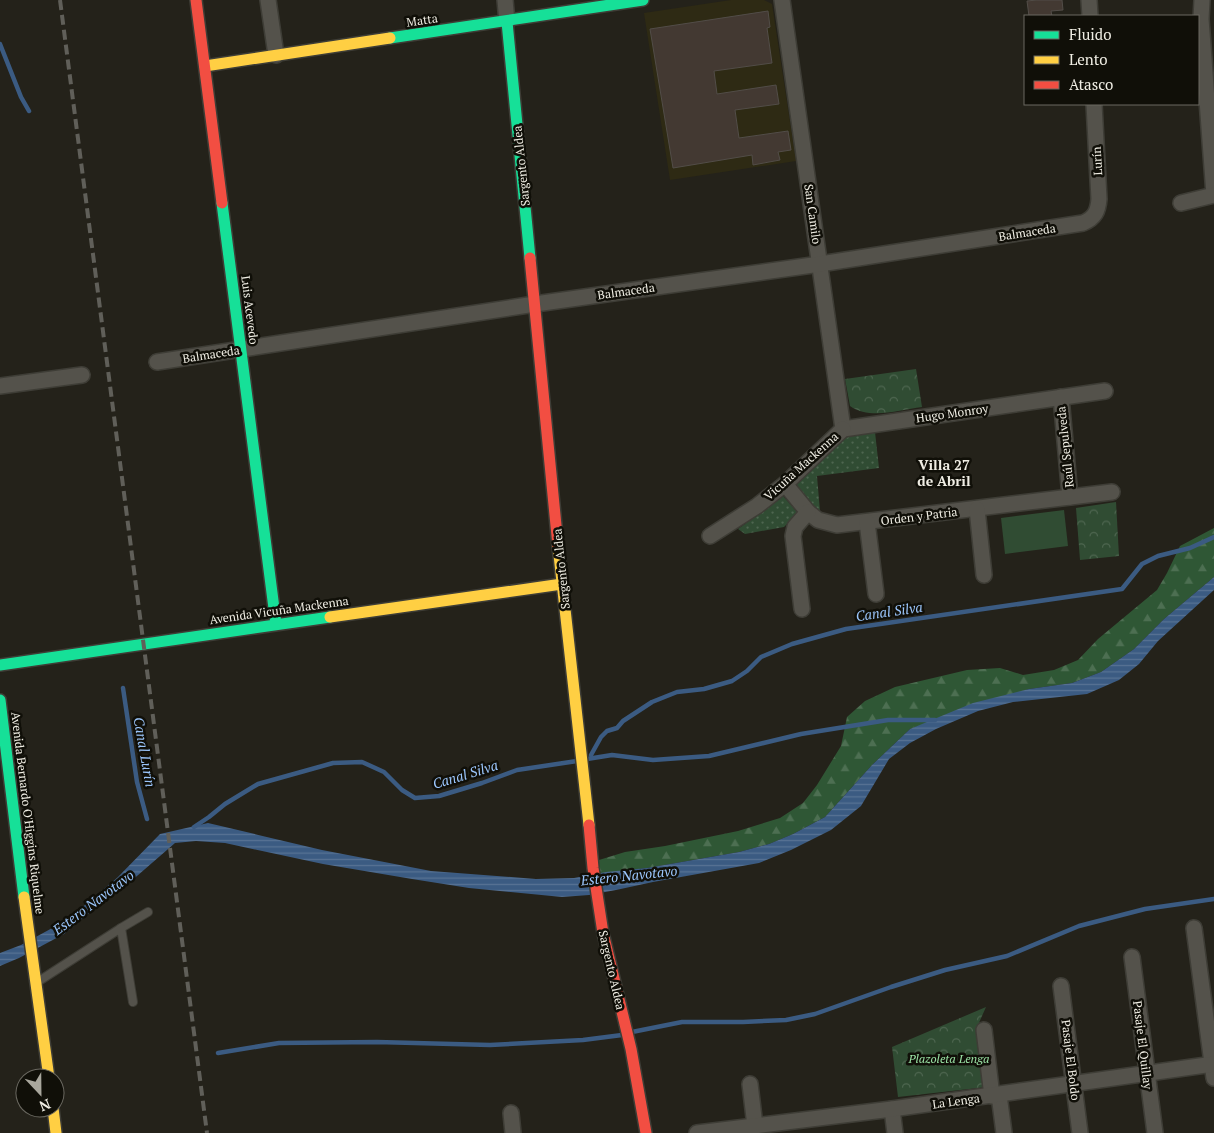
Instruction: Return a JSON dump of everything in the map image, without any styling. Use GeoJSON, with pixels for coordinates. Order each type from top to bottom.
{"type":"FeatureCollection","features":[{"type":"Feature","properties":{"kind":"street","name":"Luis Acevedo"},"geometry":{"type":"LineString","coordinates":[[196,0],[276,624]]}},
{"type":"Feature","properties":{"kind":"street"},"geometry":{"type":"LineString","coordinates":[[268,0],[276,55]]}},
{"type":"Feature","properties":{"kind":"street","name":"Sargento Aldea"},"geometry":{"type":"LineString","coordinates":[[504,0],[536,304],[562,584],[597,902],[629,1043],[646,1133]]}},
{"type":"Feature","properties":{"kind":"street","name":"Matta"},"geometry":{"type":"LineString","coordinates":[[205,66],[643,0]]}},
{"type":"Feature","properties":{"kind":"street","name":"San Camilo"},"geometry":{"type":"LineString","coordinates":[[782,0],[843,429]]}},
{"type":"Feature","properties":{"kind":"street"},"geometry":{"type":"LineString","coordinates":[[1089,0],[1090,15]]}},
{"type":"Feature","properties":{"kind":"street"},"geometry":{"type":"LineString","coordinates":[[1181,203],[1214,195],[1207,19],[1202,0]]}},
{"type":"Feature","properties":{"kind":"street","name":"Lurín"},"geometry":{"type":"LineString","coordinates":[[1093,217],[1097,212],[1099,199],[1094,105]]}},
{"type":"Feature","properties":{"kind":"street","name":"Balmaceda"},"geometry":{"type":"LineString","coordinates":[[157,362],[536,304],[820,264],[1083,223],[1093,217]]}},
{"type":"Feature","properties":{"kind":"street"},"geometry":{"type":"LineString","coordinates":[[0,386],[82,375]]}},
{"type":"Feature","properties":{"kind":"street","name":"Hugo Monroy"},"geometry":{"type":"LineString","coordinates":[[843,429],[1060,396],[1105,391]]}},
{"type":"Feature","properties":{"kind":"street","name":"Raúl Sepulveda"},"geometry":{"type":"LineString","coordinates":[[1060,396],[1070,497]]}},
{"type":"Feature","properties":{"kind":"street","name":"Vicuña Mackenna"},"geometry":{"type":"LineString","coordinates":[[710,536],[757,506],[786,484],[843,429]]}},
{"type":"Feature","properties":{"kind":"street","name":"Orden y Patria"},"geometry":{"type":"LineString","coordinates":[[786,484],[808,512],[818,520],[837,525],[1112,492]]}},
{"type":"Feature","properties":{"kind":"street"},"geometry":{"type":"LineString","coordinates":[[977,509],[984,575]]}},
{"type":"Feature","properties":{"kind":"street"},"geometry":{"type":"LineString","coordinates":[[802,609],[793,536],[794,527],[808,512]]}},
{"type":"Feature","properties":{"kind":"street"},"geometry":{"type":"LineString","coordinates":[[867,522],[876,594]]}},
{"type":"Feature","properties":{"kind":"street","name":"Avenida Vicuña Mackenna"},"geometry":{"type":"LineString","coordinates":[[0,665],[562,584]]}},
{"type":"Feature","properties":{"kind":"street","name":"Avenida Bernardo O'Higgins Riquelme"},"geometry":{"type":"LineString","coordinates":[[0,700],[48,1068]]}},
{"type":"Feature","properties":{"kind":"street"},"geometry":{"type":"LineString","coordinates":[[1194,928],[1213,1069]]}},
{"type":"Feature","properties":{"kind":"street","name":"Pasaje El Quillay"},"geometry":{"type":"LineString","coordinates":[[1132,957],[1155,1133]]}},
{"type":"Feature","properties":{"kind":"street","name":"Pasaje El Boldo"},"geometry":{"type":"LineString","coordinates":[[1061,986],[1080,1133]]}},
{"type":"Feature","properties":{"kind":"street"},"geometry":{"type":"LineString","coordinates":[[984,1030],[1004,1133]]}},
{"type":"Feature","properties":{"kind":"street","name":"La Lenga"},"geometry":{"type":"LineString","coordinates":[[697,1133],[765,1128],[1147,1074],[1213,1069]]}},
{"type":"Feature","properties":{"kind":"street"},"geometry":{"type":"LineString","coordinates":[[750,1084],[765,1128]]}},
{"type":"Feature","properties":{"kind":"street"},"geometry":{"type":"LineString","coordinates":[[892,1109],[895,1133]]}},
{"type":"Feature","properties":{"kind":"street"},"geometry":{"type":"LineString","coordinates":[[511,1113],[513,1133]]}},
{"type":"Feature","properties":{"kind":"street"},"geometry":{"type":"LineString","coordinates":[[54,1118],[56,1133]]}},
{"type":"Feature","properties":{"kind":"lane"},"geometry":{"type":"LineString","coordinates":[[37,982],[148,912]]}},
{"type":"Feature","properties":{"kind":"lane"},"geometry":{"type":"LineString","coordinates":[[121,928],[133,1002]]}},
{"type":"Feature","properties":{"kind":"shaded area"},"geometry":{"type":"Polygon","coordinates":[[[731,0],[764,0],[772,4],[796,161],[670,180],[644,13],[731,0]]]}},
{"type":"Feature","properties":{"kind":"green space"},"geometry":{"type":"Polygon","coordinates":[[[916,369],[922,407],[876,413],[858,410],[850,406],[845,379],[916,369]]]}},
{"type":"Feature","properties":{"kind":"green space"},"geometry":{"type":"Polygon","coordinates":[[[875,432],[879,468],[817,476],[820,511],[810,503],[795,485],[842,440],[850,436],[875,432]]]}},
{"type":"Feature","properties":{"kind":"green space"},"geometry":{"type":"Polygon","coordinates":[[[783,496],[798,513],[784,527],[745,534],[738,529],[783,496]]]}},
{"type":"Feature","properties":{"kind":"green space"},"geometry":{"type":"Polygon","coordinates":[[[1116,502],[1119,556],[1080,560],[1076,508],[1116,502]]]}},
{"type":"Feature","properties":{"kind":"green space"},"geometry":{"type":"Polygon","coordinates":[[[1064,510],[1068,546],[1005,554],[1001,518],[1064,510]]]}},
{"type":"Feature","properties":{"kind":"green space"},"geometry":{"type":"Polygon","coordinates":[[[1214,528],[1214,577],[1164,619],[1134,649],[1101,672],[1072,683],[1029,689],[910,729],[872,765],[825,817],[769,844],[739,852],[647,868],[598,874],[599,860],[625,852],[738,831],[780,818],[803,803],[817,785],[841,746],[847,717],[865,701],[895,687],[967,670],[1000,668],[1023,675],[1054,670],[1078,660],[1098,639],[1157,590],[1180,546],[1214,528]]]}},
{"type":"Feature","properties":{"kind":"green space","name":"Plazoleta Lenga"},"geometry":{"type":"Polygon","coordinates":[[[986,1007],[978,1025],[987,1087],[898,1097],[892,1047],[986,1007]]]}},
{"type":"Feature","properties":{"kind":"water","name":"Estero Navotavo"},"geometry":{"type":"Polygon","coordinates":[[[1214,577],[1214,590],[1158,641],[1139,664],[1119,680],[1087,694],[1013,702],[978,711],[936,729],[910,743],[889,759],[861,806],[831,830],[791,850],[759,863],[589,895],[562,897],[469,888],[412,879],[323,864],[225,843],[196,841],[175,843],[122,889],[95,908],[64,934],[0,966],[0,953],[21,945],[67,920],[117,878],[160,834],[208,823],[322,850],[431,871],[536,879],[574,878],[606,872],[647,868],[739,852],[769,844],[825,817],[872,765],[910,729],[973,703],[1029,689],[1072,683],[1101,672],[1134,649],[1164,619],[1214,577]]]}},
{"type":"Feature","properties":{"kind":"building"},"geometry":{"type":"Polygon","coordinates":[[[1062,0],[1063,10],[1051,11],[1052,15],[1029,15],[1027,1],[1062,0]]]}},
{"type":"Feature","properties":{"kind":"building"},"geometry":{"type":"Polygon","coordinates":[[[768,11],[770,27],[767,28],[772,63],[714,71],[717,94],[776,85],[779,104],[735,110],[739,138],[788,131],[791,150],[778,152],[780,160],[753,165],[752,155],[673,168],[650,29],[768,11]]]}},
{"type":"Feature","properties":{"kind":"waterway","name":"Canal Lurín"},"geometry":{"type":"LineString","coordinates":[[0,44],[21,97],[29,111]]}},
{"type":"Feature","properties":{"kind":"waterway","name":"Canal Silva"},"geometry":{"type":"LineString","coordinates":[[591,755],[601,737],[607,731],[617,728],[623,721],[652,702],[677,692],[704,689],[732,681],[747,671],[761,657],[792,644],[846,629],[1122,589],[1142,564],[1158,556],[1190,548],[1214,537]]}},
{"type":"Feature","properties":{"kind":"waterway","name":"Canal Lurín"},"geometry":{"type":"LineString","coordinates":[[123,688],[137,782],[147,819]]}},
{"type":"Feature","properties":{"kind":"waterway","name":"Canal Silva"},"geometry":{"type":"LineString","coordinates":[[587,759],[612,755],[653,760],[709,756],[801,734],[888,720],[935,720]]}},
{"type":"Feature","properties":{"kind":"waterway","name":"Canal Silva"},"geometry":{"type":"LineString","coordinates":[[194,827],[225,804],[258,784],[333,763],[362,762],[384,772],[402,790],[415,798],[439,796],[517,770],[577,761]]}},
{"type":"Feature","properties":{"kind":"waterway"},"geometry":{"type":"LineString","coordinates":[[632,1032],[682,1022],[786,1020],[815,1014],[945,970],[1007,956],[1079,926],[1145,909],[1214,899]]}},
{"type":"Feature","properties":{"kind":"waterway"},"geometry":{"type":"LineString","coordinates":[[218,1053],[279,1043],[377,1042],[490,1045],[583,1040],[622,1035]]}},
{"type":"Feature","properties":{"kind":"railway"},"geometry":{"type":"LineString","coordinates":[[60,0],[207,1133]]}},
{"type":"Feature","properties":{"kind":"traffic: fast"},"geometry":{"type":"LineString","coordinates":[[390,38],[643,0]]}},
{"type":"Feature","properties":{"kind":"traffic: fast"},"geometry":{"type":"LineString","coordinates":[[507,22],[530,258]]}},
{"type":"Feature","properties":{"kind":"traffic: fast"},"geometry":{"type":"LineString","coordinates":[[222,203],[276,624]]}},
{"type":"Feature","properties":{"kind":"traffic: fast"},"geometry":{"type":"LineString","coordinates":[[0,665],[330,617]]}},
{"type":"Feature","properties":{"kind":"traffic: fast"},"geometry":{"type":"LineString","coordinates":[[0,700],[24,897]]}},
{"type":"Feature","properties":{"kind":"traffic: slow"},"geometry":{"type":"LineString","coordinates":[[205,66],[390,38]]}},
{"type":"Feature","properties":{"kind":"traffic: slow"},"geometry":{"type":"LineString","coordinates":[[558,546],[589,825]]}},
{"type":"Feature","properties":{"kind":"traffic: slow"},"geometry":{"type":"LineString","coordinates":[[330,617],[562,584]]}},
{"type":"Feature","properties":{"kind":"traffic: slow"},"geometry":{"type":"LineString","coordinates":[[24,897],[48,1068]]}},
{"type":"Feature","properties":{"kind":"traffic: slow"},"geometry":{"type":"LineString","coordinates":[[54,1118],[56,1133]]}},
{"type":"Feature","properties":{"kind":"traffic: jam"},"geometry":{"type":"LineString","coordinates":[[196,0],[222,203]]}},
{"type":"Feature","properties":{"kind":"traffic: jam"},"geometry":{"type":"LineString","coordinates":[[530,258],[558,546]]}},
{"type":"Feature","properties":{"kind":"traffic: jam"},"geometry":{"type":"LineString","coordinates":[[589,825],[593,868],[603,933],[631,1049],[646,1133]]}},
{"type":"Feature","properties":{"kind":"district","name":"Villa 27 de Abril"},"geometry":{"type":"Point","coordinates":[944,472]}}]}
